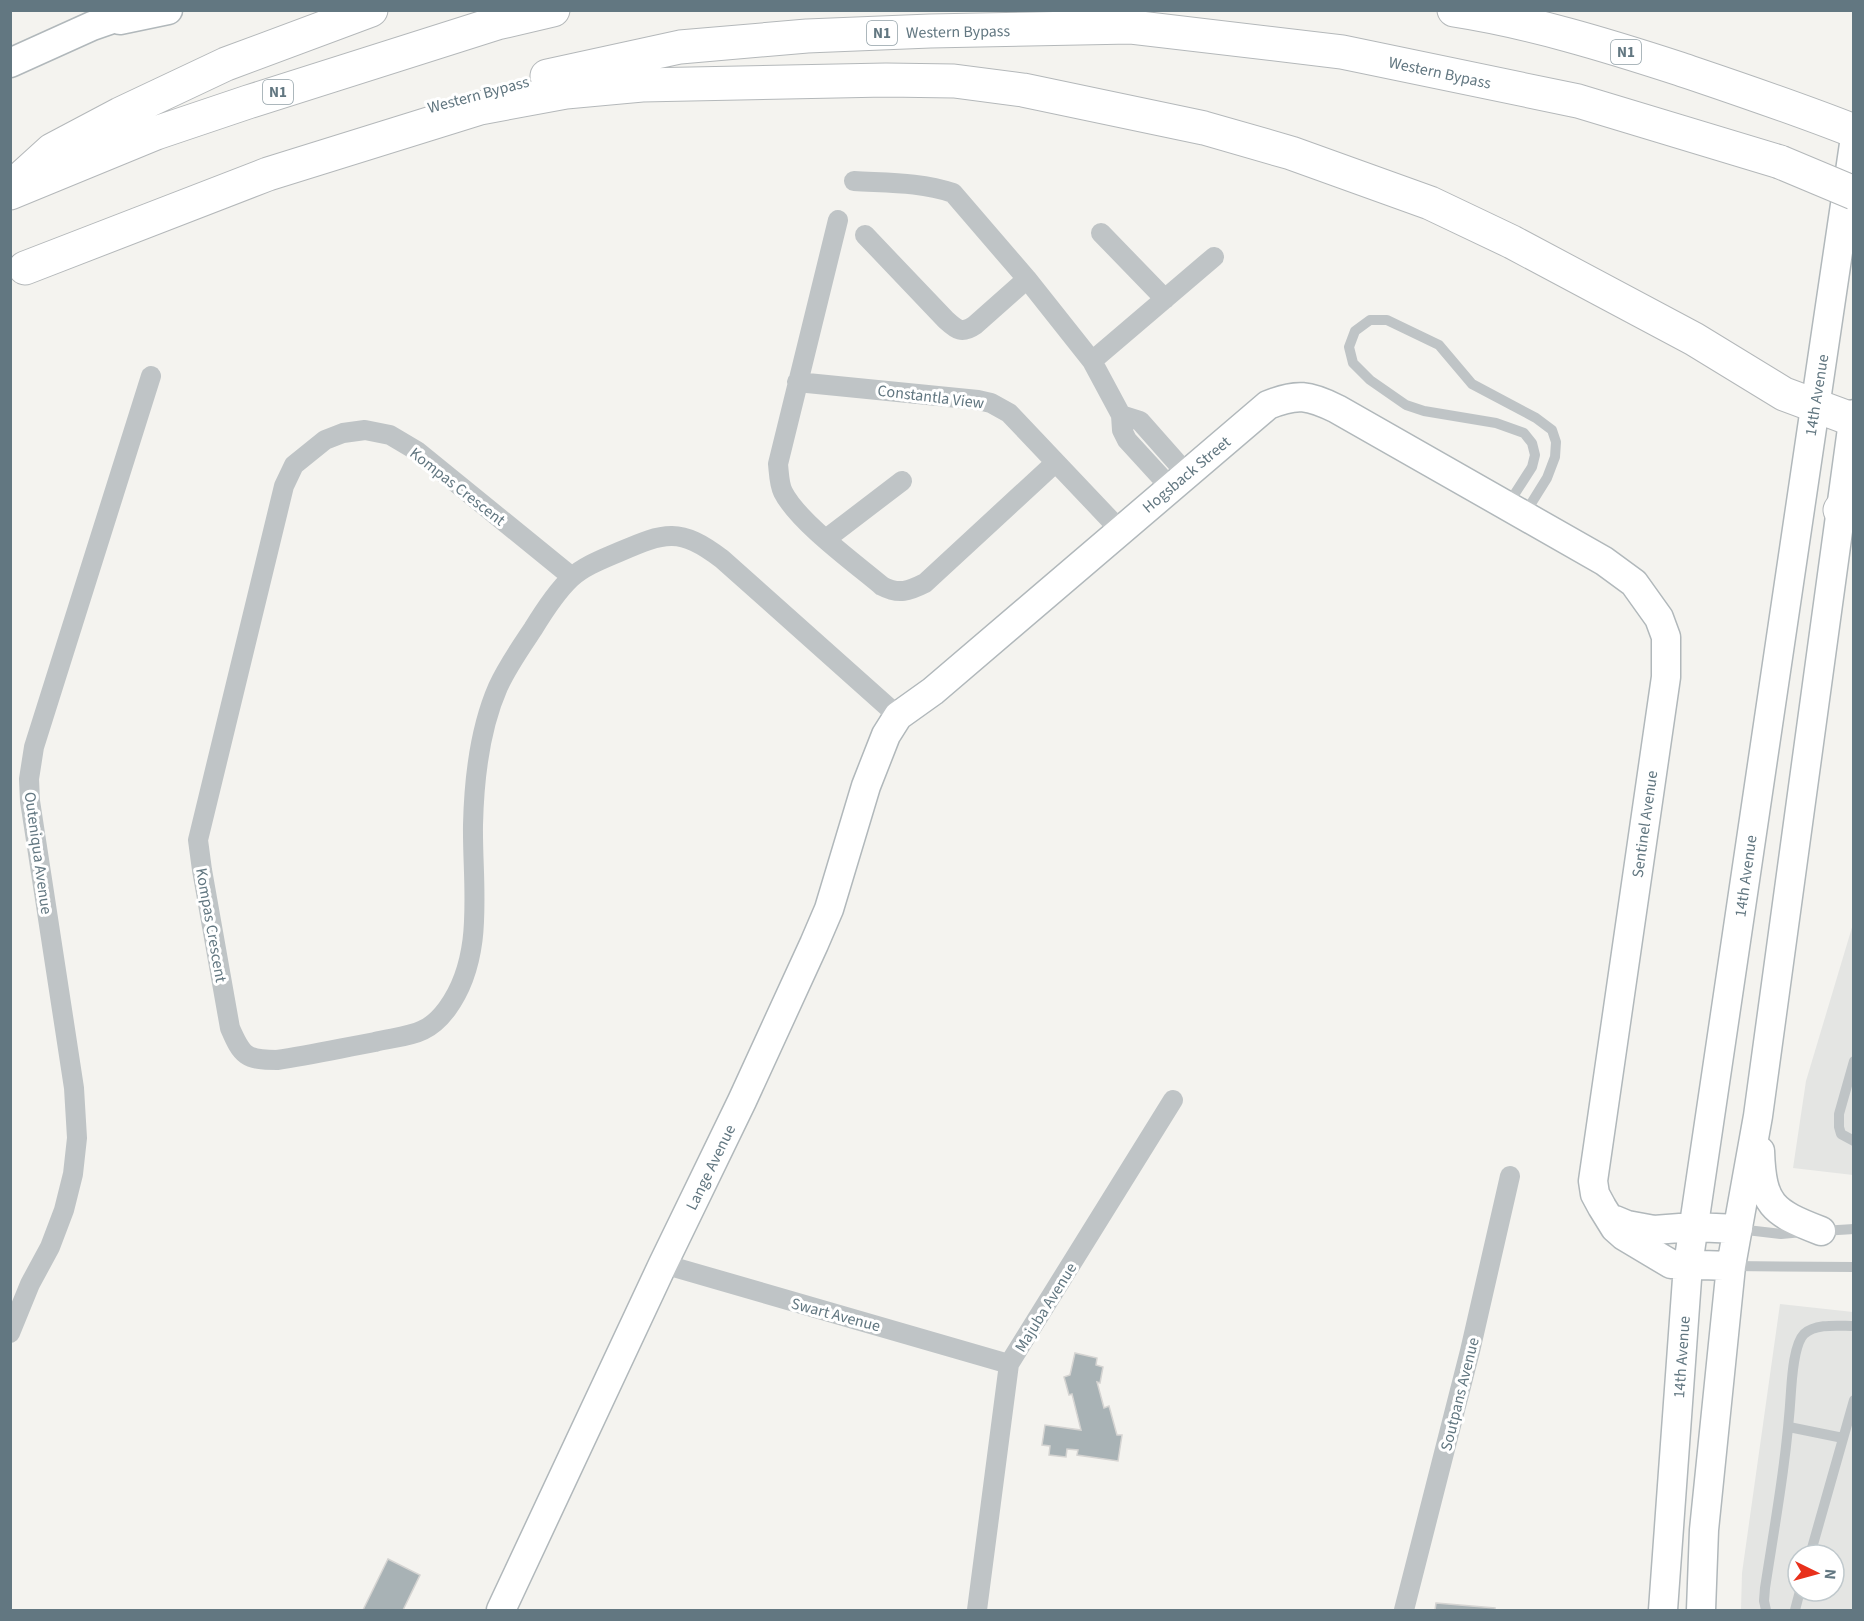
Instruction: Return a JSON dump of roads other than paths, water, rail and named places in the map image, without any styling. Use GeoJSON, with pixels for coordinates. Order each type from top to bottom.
{"type":"FeatureCollection","features":[{"type":"Feature","properties":{"kind":"highway"},"geometry":{"type":"LineString","coordinates":[[10,187],[52,150],[120,114],[226,64],[371,10]]}},
{"type":"Feature","properties":{"kind":"highway","name":"N1"},"geometry":{"type":"LineString","coordinates":[[10,193],[156,133],[497,23],[553,10]]}},
{"type":"Feature","properties":{"kind":"highway","name":"N1"},"geometry":{"type":"LineString","coordinates":[[1454,10],[1591,40],[1795,107],[1854,131]]}},
{"type":"Feature","properties":{"kind":"highway","name":"Western Bypass"},"geometry":{"type":"LineString","coordinates":[[18,272],[218,172],[313,139],[506,85],[680,47],[807,36],[1131,27],[1342,52],[1578,101],[1780,162],[1854,193]]}},
{"type":"Feature","properties":{"kind":"highway"},"geometry":{"type":"LineString","coordinates":[[18,272],[268,174],[480,108],[566,92],[642,85],[886,80],[954,81],[1023,90],[1204,128],[1291,153],[1430,203],[1512,242],[1694,339],[1784,394],[1853,418]]}},
{"type":"Feature","properties":{"kind":"main road"},"geometry":{"type":"LineString","coordinates":[[10,63],[92,26],[138,10]]}},
{"type":"Feature","properties":{"kind":"main road"},"geometry":{"type":"LineString","coordinates":[[92,26],[168,10]]}},
{"type":"Feature","properties":{"kind":"main road","name":"14th Avenue"},"geometry":{"type":"LineString","coordinates":[[1663,1611],[1688,1265],[1854,144]]}},
{"type":"Feature","properties":{"kind":"main road","name":"Hogsback Street"},"geometry":{"type":"LineString","coordinates":[[898,716],[933,691],[1268,405],[1281,399],[1305,396],[1317,399],[1515,511]]}},
{"type":"Feature","properties":{"kind":"main road"},"geometry":{"type":"LineString","coordinates":[[1701,1611],[1704,1530],[1731,1266],[1758,1116],[1847,501],[1853,418]]}},
{"type":"Feature","properties":{"kind":"main road","name":"Sentinel Avenue"},"geometry":{"type":"LineString","coordinates":[[1515,511],[1604,561],[1634,583],[1659,618],[1666,637],[1666,677],[1594,1165],[1595,1194],[1618,1233],[1671,1264],[1731,1266]]}},
{"type":"Feature","properties":{"kind":"main road","name":"Lange Avenue"},"geometry":{"type":"LineString","coordinates":[[501,1611],[814,944],[829,909],[874,761],[898,716]]}},
{"type":"Feature","properties":{"kind":"main road"},"geometry":{"type":"LineString","coordinates":[[1758,1116],[1762,1181],[1767,1198],[1773,1207],[1787,1218],[1821,1231]]}},
{"type":"Feature","properties":{"kind":"main road"},"geometry":{"type":"LineString","coordinates":[[1608,1217],[1627,1225],[1654,1230],[1693,1227],[1738,1229]]}},
{"type":"Feature","properties":{"kind":"street"},"geometry":{"type":"LineString","coordinates":[[854,181],[922,185],[953,193],[1028,279],[1092,361],[1121,415],[1140,421],[1178,480]]}},
{"type":"Feature","properties":{"kind":"street"},"geometry":{"type":"LineString","coordinates":[[838,220],[778,464],[782,489],[790,503],[826,539],[882,586],[892,591],[903,592],[925,583],[1055,463]]}},
{"type":"Feature","properties":{"kind":"street"},"geometry":{"type":"LineString","coordinates":[[1101,233],[1165,299]]}},
{"type":"Feature","properties":{"kind":"street"},"geometry":{"type":"LineString","coordinates":[[865,235],[946,320],[960,330],[967,331],[975,326],[1028,279]]}},
{"type":"Feature","properties":{"kind":"street"},"geometry":{"type":"LineString","coordinates":[[1092,361],[1214,257]]}},
{"type":"Feature","properties":{"kind":"street","name":"Outeniqua Avenue"},"geometry":{"type":"LineString","coordinates":[[10,1333],[30,1284],[50,1247],[64,1210],[77,1138],[74,1088],[32,837],[29,778],[34,747],[151,376]]}},
{"type":"Feature","properties":{"kind":"street","name":"Constantla View"},"geometry":{"type":"LineString","coordinates":[[797,382],[991,403],[1009,413],[1120,530]]}},
{"type":"Feature","properties":{"kind":"street","name":"Kompas Crescent"},"geometry":{"type":"LineString","coordinates":[[572,577],[417,451],[390,435],[365,430],[343,433],[325,440],[294,465],[284,486],[198,840],[230,1028],[238,1047],[246,1054],[259,1060],[277,1060],[392,1038],[423,1030],[447,1009],[465,974],[474,934],[476,892],[473,824],[477,776],[490,711],[498,687],[546,608],[572,577],[597,561],[651,538],[664,535],[704,545],[898,716]]}},
{"type":"Feature","properties":{"kind":"street"},"geometry":{"type":"LineString","coordinates":[[826,539],[902,481]]}},
{"type":"Feature","properties":{"kind":"street","name":"Majuba Avenue"},"geometry":{"type":"LineString","coordinates":[[977,1611],[1009,1364],[1173,1100]]}},
{"type":"Feature","properties":{"kind":"street","name":"Soutpans Avenue"},"geometry":{"type":"LineString","coordinates":[[1404,1611],[1470,1351],[1510,1176]]}},
{"type":"Feature","properties":{"kind":"street","name":"Swart Avenue"},"geometry":{"type":"LineString","coordinates":[[663,1264],[1009,1364]]}},
{"type":"Feature","properties":{"kind":"lane"},"geometry":{"type":"LineString","coordinates":[[1370,320],[1387,320],[1439,345],[1472,384],[1536,418],[1552,430],[1556,442],[1555,457],[1547,478],[1515,511],[1534,461],[1532,442],[1524,433],[1496,423],[1424,411],[1406,405],[1370,380],[1353,363],[1349,347],[1355,331],[1370,320]]}},
{"type":"Feature","properties":{"kind":"lane"},"geometry":{"type":"LineString","coordinates":[[1854,1061],[1838,1123],[1841,1134],[1854,1141]]}},
{"type":"Feature","properties":{"kind":"lane"},"geometry":{"type":"LineString","coordinates":[[1738,1229],[1781,1234],[1854,1229]]}},
{"type":"Feature","properties":{"kind":"lane"},"geometry":{"type":"LineString","coordinates":[[1731,1266],[1854,1267]]}},
{"type":"Feature","properties":{"kind":"lane"},"geometry":{"type":"LineString","coordinates":[[1766,1611],[1765,1588],[1789,1427],[1792,1373],[1799,1341],[1808,1331],[1817,1327],[1854,1326]]}},
{"type":"Feature","properties":{"kind":"lane"},"geometry":{"type":"LineString","coordinates":[[1813,1543],[1854,1400]]}},
{"type":"Feature","properties":{"kind":"lane"},"geometry":{"type":"LineString","coordinates":[[1789,1427],[1843,1438]]}}]}
